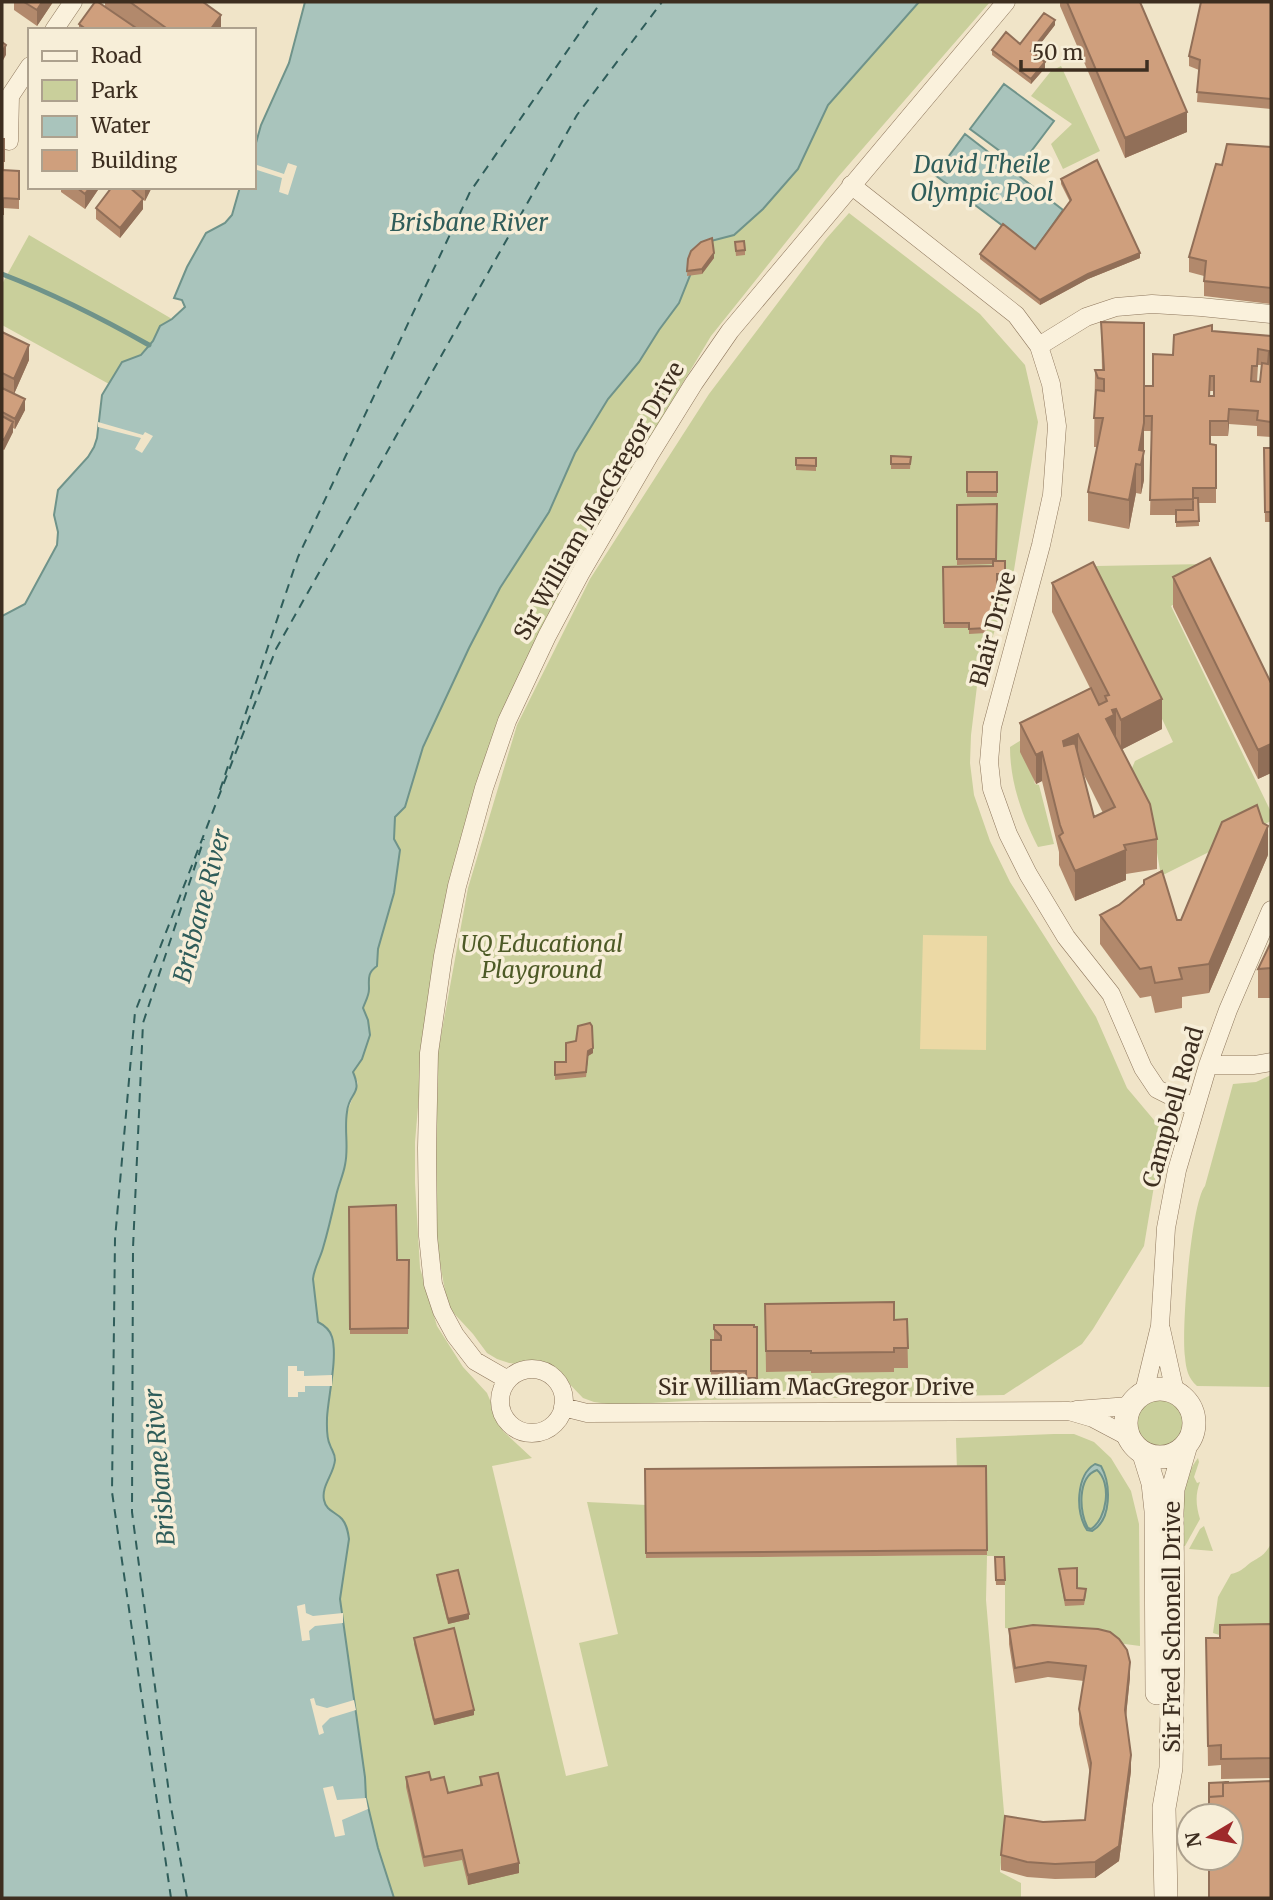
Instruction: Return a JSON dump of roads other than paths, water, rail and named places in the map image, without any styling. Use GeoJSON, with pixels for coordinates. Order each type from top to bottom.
{"type":"FeatureCollection","features":[{"type":"Feature","properties":{"kind":"street"},"geometry":{"type":"LineString","coordinates":[[55,28],[73,2]]}},
{"type":"Feature","properties":{"kind":"street","name":"Sir William MacGregor Drive"},"geometry":{"type":"LineString","coordinates":[[508,1380],[475,1361],[455,1335],[442,1311],[433,1284],[428,1236],[427,1094],[431,1037],[457,886],[484,788],[507,721],[580,574],[650,454],[730,331],[1006,2]]}},
{"type":"Feature","properties":{"kind":"street"},"geometry":{"type":"LineString","coordinates":[[9,141],[10,96],[28,68]]}},
{"type":"Feature","properties":{"kind":"street","name":"Blair Drive"},"geometry":{"type":"LineString","coordinates":[[851,185],[1016,315],[1039,346],[1051,384],[1057,426],[1052,495],[992,727],[989,762],[992,789],[1008,834],[1028,874],[1066,937],[1111,994],[1143,1068],[1157,1089],[1195,1108]]}},
{"type":"Feature","properties":{"kind":"street"},"geometry":{"type":"LineString","coordinates":[[1039,346],[1086,317],[1116,306],[1152,304],[1271,314]]}},
{"type":"Feature","properties":{"kind":"street","name":"Campbell Road"},"geometry":{"type":"LineString","coordinates":[[1137,1399],[1160,1326],[1166,1228],[1177,1170],[1208,1065],[1228,1010],[1271,911]]}},
{"type":"Feature","properties":{"kind":"street"},"geometry":{"type":"LineString","coordinates":[[1208,1065],[1254,1065],[1271,1062]]}},
{"type":"Feature","properties":{"kind":"street","name":"Campbell Road"},"geometry":{"type":"LineString","coordinates":[[1160,1326],[1175,1392]]}},
{"type":"Feature","properties":{"kind":"street"},"geometry":{"type":"LineString","coordinates":[[526,1370],[543,1371],[553,1377],[563,1394],[564,1407],[560,1418],[544,1432],[536,1434],[518,1431],[503,1416],[499,1405],[500,1395],[508,1380],[526,1370]]}},
{"type":"Feature","properties":{"kind":"street"},"geometry":{"type":"LineString","coordinates":[[1129,1437],[1126,1416],[1137,1399],[1154,1389],[1175,1392]]}},
{"type":"Feature","properties":{"kind":"street","name":"Sir Fred Schonell Drive"},"geometry":{"type":"LineString","coordinates":[[1164,1808],[1171,1768],[1172,1501],[1177,1473],[1194,1431],[1195,1419],[1191,1407],[1175,1392]]}},
{"type":"Feature","properties":{"kind":"street","name":"Sir William MacGregor Drive"},"geometry":{"type":"LineString","coordinates":[[564,1407],[587,1413],[1069,1411],[1137,1399]]}},
{"type":"Feature","properties":{"kind":"street","name":"Sir William MacGregor Drive"},"geometry":{"type":"LineString","coordinates":[[1069,1411],[1093,1418],[1129,1437]]}},
{"type":"Feature","properties":{"kind":"street","name":"Sir Fred Schonell Drive"},"geometry":{"type":"LineString","coordinates":[[1129,1437],[1135,1447],[1144,1454],[1153,1483],[1156,1511],[1157,1769],[1164,1808],[1166,1898]]}},
{"type":"Feature","properties":{"kind":"street"},"geometry":{"type":"LineString","coordinates":[[1144,1454],[1155,1458],[1167,1457],[1185,1448]]}},
{"type":"Feature","properties":{"kind":"water","name":"Brisbane River"},"geometry":{"type":"Polygon","coordinates":[[[305,2],[919,2],[828,105],[798,169],[763,209],[734,235],[703,243],[679,303],[639,362],[608,399],[575,453],[549,512],[500,588],[423,747],[405,807],[395,817],[394,839],[400,850],[394,893],[378,949],[377,966],[370,974],[363,1008],[370,1035],[362,1059],[353,1072],[357,1085],[348,1105],[345,1165],[313,1279],[318,1322],[330,1332],[334,1345],[327,1428],[335,1460],[324,1490],[324,1500],[329,1509],[344,1521],[349,1539],[340,1599],[366,1798],[394,1898],[2,1898],[2,616],[25,604],[57,545],[58,532],[54,515],[58,490],[94,447],[102,395],[122,362],[141,355],[153,341],[160,326],[185,307],[182,300],[174,298],[206,233],[225,223],[232,215],[239,189],[256,189],[256,143],[261,125],[289,63],[305,2]]]}},
{"type":"Feature","properties":{"kind":"water"},"geometry":{"type":"Polygon","coordinates":[[[1004,84],[1054,121],[1020,166],[970,129],[1004,84]]]}},
{"type":"Feature","properties":{"kind":"water","name":"David Theile Olympic Pool"},"geometry":{"type":"Polygon","coordinates":[[[965,134],[1063,210],[1035,250],[935,175],[965,134]]]}},
{"type":"Feature","properties":{"kind":"water"},"geometry":{"type":"Polygon","coordinates":[[[1095,1464],[1101,1466],[1108,1492],[1103,1519],[1092,1531],[1087,1530],[1083,1523],[1079,1505],[1081,1485],[1089,1469],[1095,1464]],[[1097,1470],[1086,1480],[1083,1487],[1083,1514],[1088,1528],[1091,1529],[1101,1517],[1106,1501],[1102,1476],[1097,1470]]]}},
{"type":"Feature","properties":{"kind":"waterway"},"geometry":{"type":"LineString","coordinates":[[2,274],[77,307],[149,345]]}},
{"type":"Feature","properties":{"kind":"park label","name":"UQ Educational Playground"},"geometry":{"type":"Point","coordinates":[542,957]}}]}
